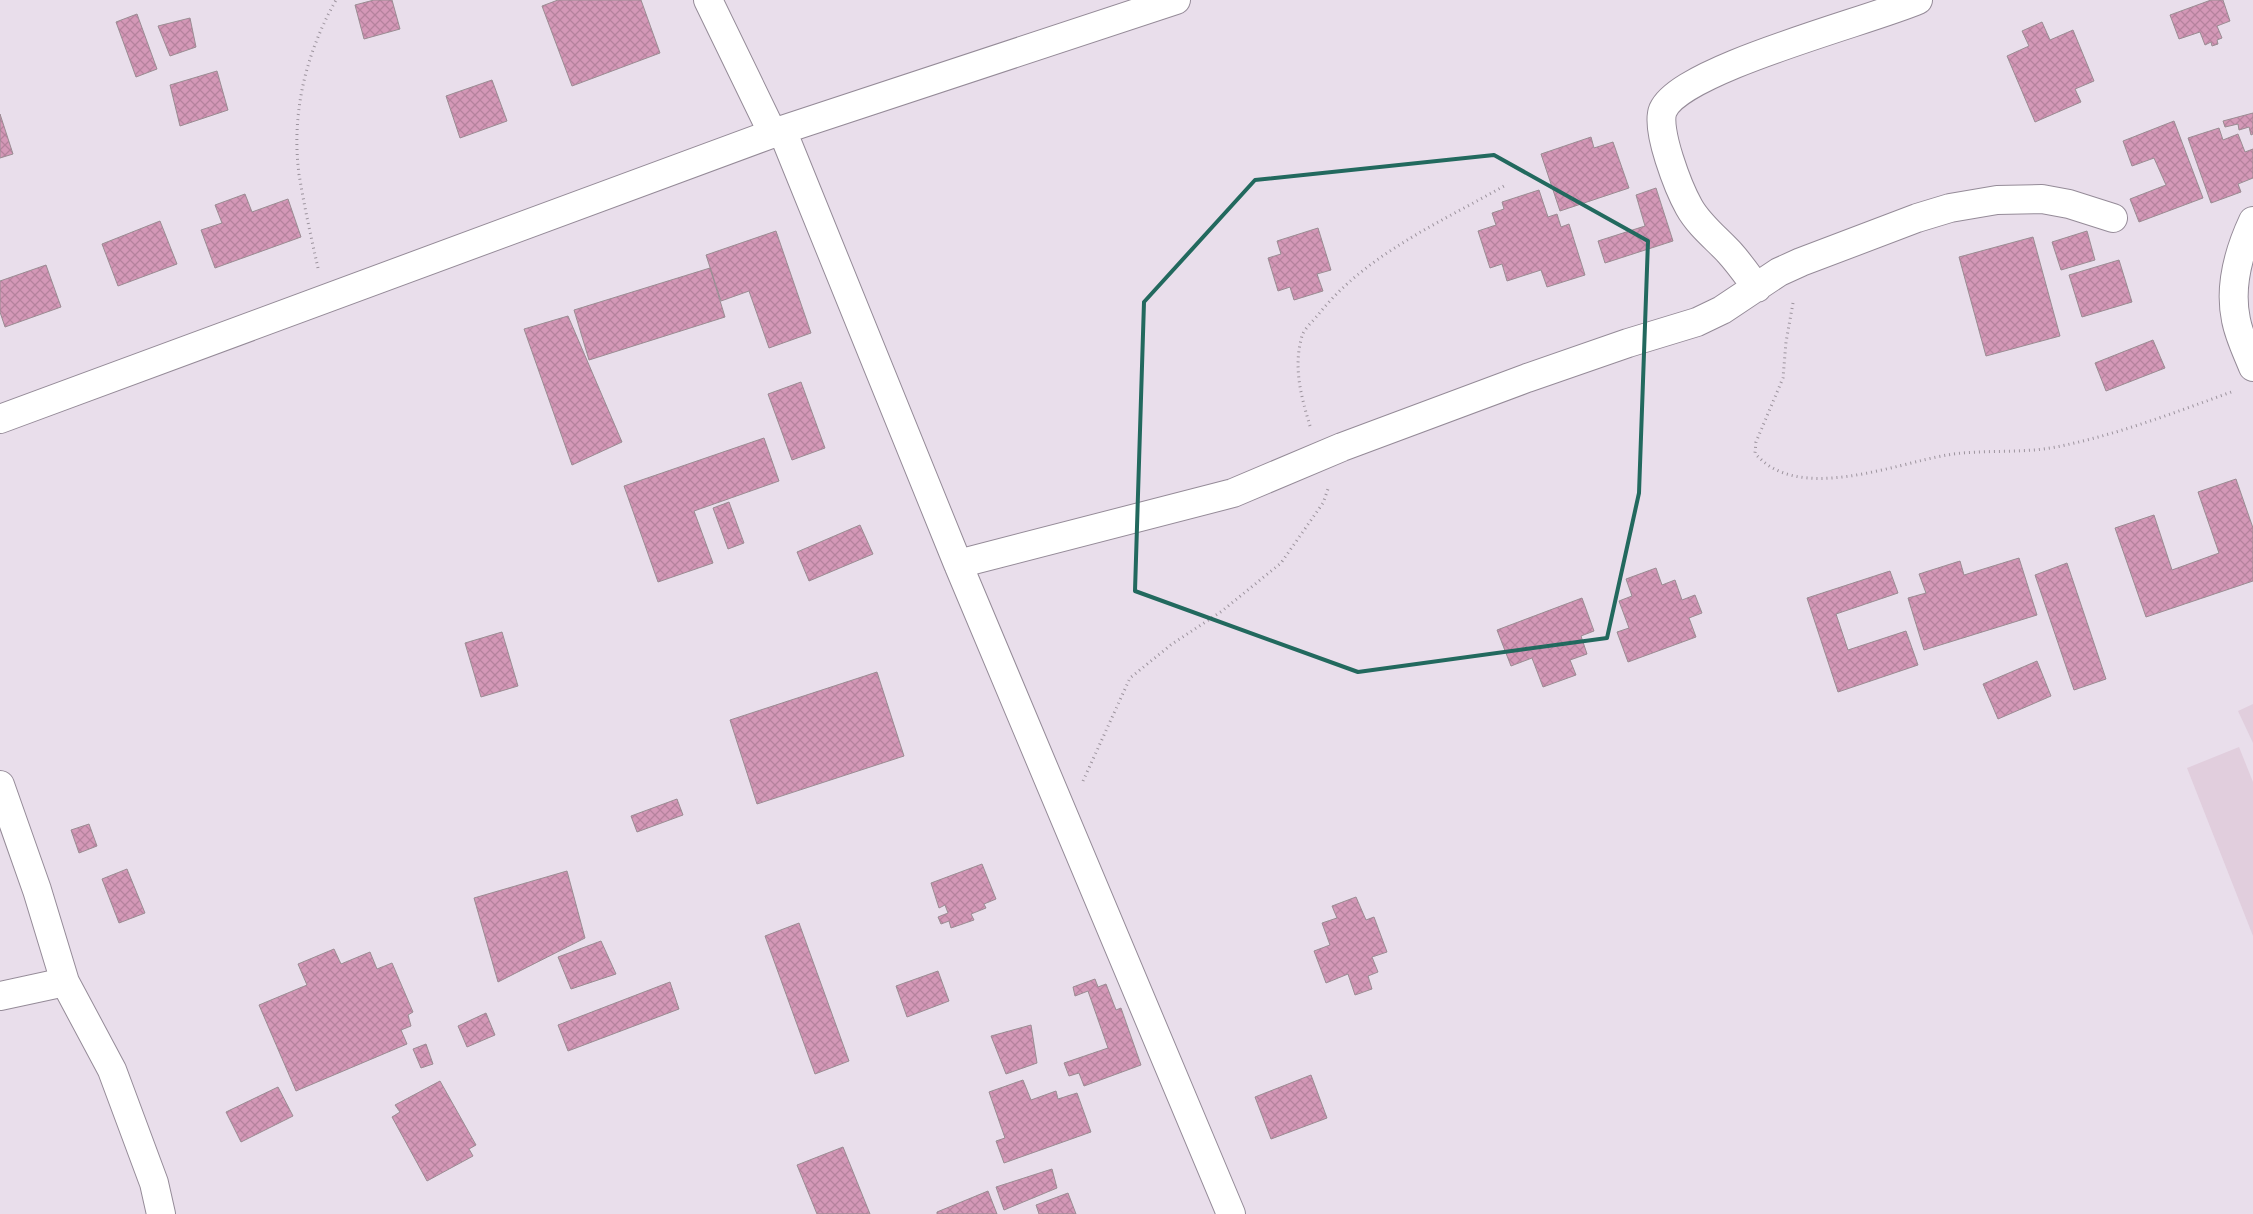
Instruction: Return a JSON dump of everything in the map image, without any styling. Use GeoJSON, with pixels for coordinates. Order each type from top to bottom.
{"type":"FeatureCollection","features":[{"type":"Feature","properties":{"kind":"street"},"geometry":{"type":"LineString","coordinates":[[708,0],[778,132],[1231,1214]]}},
{"type":"Feature","properties":{"kind":"street"},"geometry":{"type":"LineString","coordinates":[[0,419],[778,132],[1176,0]]}},
{"type":"Feature","properties":{"kind":"street"},"geometry":{"type":"LineString","coordinates":[[1757,288],[1741,265],[1701,224],[1689,208],[1663,140],[1660,122],[1663,110],[1681,92],[1761,53],[1890,12],[1918,0]]}},
{"type":"Feature","properties":{"kind":"street"},"geometry":{"type":"LineString","coordinates":[[958,564],[1233,493],[1331,452],[1545,372],[1697,322],[1722,310],[1780,272],[1801,262],[1917,218],[1950,208],[1997,200],[2042,199],[2069,204],[2113,218]]}},
{"type":"Feature","properties":{"kind":"street"},"geometry":{"type":"LineString","coordinates":[[2253,221],[2244,241],[2233,294],[2236,321],[2253,367]]}},
{"type":"Feature","properties":{"kind":"street"},"geometry":{"type":"LineString","coordinates":[[0,786],[37,890],[65,982],[112,1070],[154,1183],[161,1214]]}},
{"type":"Feature","properties":{"kind":"street"},"geometry":{"type":"LineString","coordinates":[[0,996],[65,982]]}},
{"type":"Feature","properties":{"kind":"path"},"geometry":{"type":"LineString","coordinates":[[324,300],[299,172],[298,125],[301,89],[306,68],[322,28],[336,0]]}},
{"type":"Feature","properties":{"kind":"path"},"geometry":{"type":"LineString","coordinates":[[1065,820],[1130,678],[1172,644],[1222,610],[1281,563],[1323,503],[1331,452],[1300,394],[1298,364],[1302,334],[1334,294],[1382,255],[1504,186]]}},
{"type":"Feature","properties":{"kind":"path"},"geometry":{"type":"LineString","coordinates":[[1801,262],[1788,326],[1783,378],[1756,442],[1755,453],[1761,460],[1772,466],[1803,478],[1859,476],[1920,460],[1961,453],[2023,452],[2056,447],[2154,419],[2235,390]]}},
{"type":"Feature","properties":{"kind":"highlighted area"},"geometry":{"type":"Polygon","coordinates":[[[1494,155],[1648,241],[1639,493],[1607,638],[1358,672],[1135,591],[1144,302],[1255,180],[1494,155]]]}},
{"type":"Feature","properties":{"kind":"shaded area"},"geometry":{"type":"Polygon","coordinates":[[[2253,704],[2253,743],[2238,711],[2253,704]]]}},
{"type":"Feature","properties":{"kind":"shaded area"},"geometry":{"type":"Polygon","coordinates":[[[2239,747],[2253,782],[2253,936],[2187,768],[2239,747]]]}},
{"type":"Feature","properties":{"kind":"building"},"geometry":{"type":"Polygon","coordinates":[[[374,0],[392,0],[400,29],[364,39],[355,5],[374,0]]]}},
{"type":"Feature","properties":{"kind":"building"},"geometry":{"type":"Polygon","coordinates":[[[558,0],[641,0],[660,53],[572,86],[542,6],[558,0]]]}},
{"type":"Feature","properties":{"kind":"building"},"geometry":{"type":"Polygon","coordinates":[[[2211,0],[2223,0],[2230,21],[2217,26],[2222,38],[2217,40],[2218,44],[2212,46],[2211,42],[2205,45],[2200,32],[2179,39],[2170,15],[2211,0]]]}},
{"type":"Feature","properties":{"kind":"building"},"geometry":{"type":"Polygon","coordinates":[[[137,14],[157,69],[136,77],[116,22],[137,14]]]}},
{"type":"Feature","properties":{"kind":"building"},"geometry":{"type":"Polygon","coordinates":[[[190,18],[196,47],[170,56],[158,26],[190,18]]]}},
{"type":"Feature","properties":{"kind":"building"},"geometry":{"type":"Polygon","coordinates":[[[2042,22],[2050,40],[2073,30],[2094,81],[2075,89],[2081,102],[2035,122],[2007,56],[2029,46],[2022,31],[2042,22]]]}},
{"type":"Feature","properties":{"kind":"building"},"geometry":{"type":"Polygon","coordinates":[[[217,71],[228,110],[180,126],[170,85],[217,71]]]}},
{"type":"Feature","properties":{"kind":"building"},"geometry":{"type":"Polygon","coordinates":[[[492,80],[507,121],[460,138],[446,96],[492,80]]]}},
{"type":"Feature","properties":{"kind":"building"},"geometry":{"type":"Polygon","coordinates":[[[2253,113],[2253,134],[2251,135],[2249,127],[2239,130],[2238,124],[2225,127],[2223,121],[2253,113]]]}},
{"type":"Feature","properties":{"kind":"building"},"geometry":{"type":"Polygon","coordinates":[[[0,114],[13,154],[0,158],[0,114]]]}},
{"type":"Feature","properties":{"kind":"building"},"geometry":{"type":"Polygon","coordinates":[[[2174,121],[2203,198],[2139,222],[2130,199],[2166,185],[2154,158],[2132,166],[2123,141],[2174,121]]]}},
{"type":"Feature","properties":{"kind":"building"},"geometry":{"type":"Polygon","coordinates":[[[2219,128],[2223,140],[2238,134],[2245,152],[2253,149],[2253,178],[2238,184],[2241,192],[2211,203],[2188,138],[2219,128]]]}},
{"type":"Feature","properties":{"kind":"building"},"geometry":{"type":"Polygon","coordinates":[[[1591,137],[1594,148],[1613,142],[1629,188],[1560,211],[1541,154],[1591,137]]]}},
{"type":"Feature","properties":{"kind":"building"},"geometry":{"type":"Polygon","coordinates":[[[1656,188],[1673,241],[1605,263],[1598,241],[1645,226],[1636,195],[1656,188]]]}},
{"type":"Feature","properties":{"kind":"building"},"geometry":{"type":"Polygon","coordinates":[[[1539,190],[1548,217],[1557,214],[1561,227],[1569,224],[1585,275],[1547,287],[1541,270],[1507,281],[1502,264],[1490,268],[1478,231],[1496,225],[1492,213],[1504,209],[1502,202],[1539,190]]]}},
{"type":"Feature","properties":{"kind":"building"},"geometry":{"type":"Polygon","coordinates":[[[245,194],[252,212],[288,199],[301,237],[215,268],[201,230],[222,223],[215,205],[245,194]]]}},
{"type":"Feature","properties":{"kind":"building"},"geometry":{"type":"Polygon","coordinates":[[[160,221],[177,264],[118,286],[102,244],[160,221]]]}},
{"type":"Feature","properties":{"kind":"building"},"geometry":{"type":"Polygon","coordinates":[[[1318,228],[1331,270],[1317,274],[1323,291],[1294,300],[1290,287],[1278,291],[1268,258],[1281,254],[1277,241],[1318,228]]]}},
{"type":"Feature","properties":{"kind":"building"},"geometry":{"type":"Polygon","coordinates":[[[776,231],[811,333],[769,348],[749,291],[721,301],[706,255],[776,231]]]}},
{"type":"Feature","properties":{"kind":"building"},"geometry":{"type":"Polygon","coordinates":[[[2087,231],[2095,260],[2061,270],[2052,242],[2087,231]]]}},
{"type":"Feature","properties":{"kind":"building"},"geometry":{"type":"Polygon","coordinates":[[[2033,237],[2060,336],[1986,356],[1959,257],[2033,237]]]}},
{"type":"Feature","properties":{"kind":"building"},"geometry":{"type":"Polygon","coordinates":[[[2119,260],[2132,302],[2082,317],[2069,275],[2119,260]]]}},
{"type":"Feature","properties":{"kind":"building"},"geometry":{"type":"Polygon","coordinates":[[[46,265],[61,307],[5,327],[0,312],[0,281],[46,265]]]}},
{"type":"Feature","properties":{"kind":"building"},"geometry":{"type":"Polygon","coordinates":[[[710,268],[725,317],[589,360],[574,310],[710,268]]]}},
{"type":"Feature","properties":{"kind":"building"},"geometry":{"type":"Polygon","coordinates":[[[568,316],[622,442],[572,465],[524,329],[568,316]]]}},
{"type":"Feature","properties":{"kind":"building"},"geometry":{"type":"Polygon","coordinates":[[[2153,340],[2165,368],[2106,391],[2095,363],[2153,340]]]}},
{"type":"Feature","properties":{"kind":"building"},"geometry":{"type":"Polygon","coordinates":[[[801,382],[825,448],[792,460],[768,394],[801,382]]]}},
{"type":"Feature","properties":{"kind":"building"},"geometry":{"type":"Polygon","coordinates":[[[764,438],[779,481],[694,511],[713,563],[658,582],[624,486],[764,438]]]}},
{"type":"Feature","properties":{"kind":"building"},"geometry":{"type":"Polygon","coordinates":[[[2236,479],[2253,528],[2253,581],[2146,617],[2115,528],[2154,515],[2172,570],[2219,553],[2198,492],[2236,479]]]}},
{"type":"Feature","properties":{"kind":"building"},"geometry":{"type":"Polygon","coordinates":[[[729,502],[744,543],[728,549],[713,508],[729,502]]]}},
{"type":"Feature","properties":{"kind":"building"},"geometry":{"type":"Polygon","coordinates":[[[860,525],[873,554],[809,581],[797,552],[860,525]]]}},
{"type":"Feature","properties":{"kind":"building"},"geometry":{"type":"Polygon","coordinates":[[[2019,558],[2037,615],[1924,650],[1908,598],[1926,593],[1919,574],[1960,561],[1964,575],[2019,558]]]}},
{"type":"Feature","properties":{"kind":"building"},"geometry":{"type":"Polygon","coordinates":[[[2067,563],[2106,679],[2074,690],[2035,575],[2067,563]]]}},
{"type":"Feature","properties":{"kind":"building"},"geometry":{"type":"Polygon","coordinates":[[[1656,568],[1662,585],[1675,580],[1682,600],[1695,595],[1702,613],[1689,618],[1696,637],[1628,662],[1617,632],[1629,628],[1619,601],[1632,596],[1626,579],[1656,568]]]}},
{"type":"Feature","properties":{"kind":"building"},"geometry":{"type":"Polygon","coordinates":[[[1890,571],[1898,593],[1836,614],[1848,650],[1906,631],[1918,665],[1838,692],[1807,598],[1890,571]]]}},
{"type":"Feature","properties":{"kind":"building"},"geometry":{"type":"Polygon","coordinates":[[[1582,598],[1594,631],[1581,636],[1587,654],[1570,660],[1576,675],[1543,687],[1532,658],[1511,666],[1497,630],[1582,598]]]}},
{"type":"Feature","properties":{"kind":"building"},"geometry":{"type":"Polygon","coordinates":[[[502,632],[518,686],[481,697],[465,643],[502,632]]]}},
{"type":"Feature","properties":{"kind":"building"},"geometry":{"type":"Polygon","coordinates":[[[2037,661],[2051,696],[1998,719],[1983,684],[2037,661]]]}},
{"type":"Feature","properties":{"kind":"building"},"geometry":{"type":"Polygon","coordinates":[[[877,672],[904,756],[757,804],[730,720],[877,672]]]}},
{"type":"Feature","properties":{"kind":"building"},"geometry":{"type":"Polygon","coordinates":[[[677,799],[683,815],[637,832],[631,816],[677,799]]]}},
{"type":"Feature","properties":{"kind":"building"},"geometry":{"type":"Polygon","coordinates":[[[89,824],[97,846],[79,853],[71,830],[89,824]]]}},
{"type":"Feature","properties":{"kind":"building"},"geometry":{"type":"Polygon","coordinates":[[[982,864],[996,899],[984,904],[986,908],[971,914],[974,920],[951,928],[949,921],[941,924],[938,917],[948,913],[945,905],[939,908],[931,883],[982,864]]]}},
{"type":"Feature","properties":{"kind":"building"},"geometry":{"type":"Polygon","coordinates":[[[127,869],[145,913],[119,923],[102,879],[127,869]]]}},
{"type":"Feature","properties":{"kind":"building"},"geometry":{"type":"Polygon","coordinates":[[[567,871],[585,938],[498,982],[474,898],[567,871]]]}},
{"type":"Feature","properties":{"kind":"building"},"geometry":{"type":"Polygon","coordinates":[[[1356,897],[1366,920],[1374,917],[1387,952],[1372,957],[1378,972],[1368,976],[1372,989],[1355,995],[1348,974],[1326,983],[1314,951],[1330,945],[1322,923],[1337,918],[1332,906],[1356,897]]]}},
{"type":"Feature","properties":{"kind":"building"},"geometry":{"type":"Polygon","coordinates":[[[799,923],[849,1061],[815,1074],[765,936],[799,923]]]}},
{"type":"Feature","properties":{"kind":"building"},"geometry":{"type":"Polygon","coordinates":[[[601,941],[616,974],[571,989],[558,957],[601,941]]]}},
{"type":"Feature","properties":{"kind":"building"},"geometry":{"type":"Polygon","coordinates":[[[334,949],[341,964],[370,952],[377,969],[392,963],[413,1012],[408,1015],[411,1026],[401,1030],[407,1044],[296,1091],[259,1005],[307,985],[298,964],[334,949]]]}},
{"type":"Feature","properties":{"kind":"building"},"geometry":{"type":"Polygon","coordinates":[[[938,971],[949,1001],[907,1017],[896,986],[938,971]]]}},
{"type":"Feature","properties":{"kind":"building"},"geometry":{"type":"Polygon","coordinates":[[[1095,979],[1098,987],[1106,984],[1116,1010],[1121,1008],[1141,1065],[1084,1086],[1079,1073],[1069,1076],[1064,1063],[1108,1048],[1088,991],[1075,996],[1073,987],[1095,979]]]}},
{"type":"Feature","properties":{"kind":"building"},"geometry":{"type":"Polygon","coordinates":[[[670,982],[679,1009],[568,1051],[558,1025],[670,982]]]}},
{"type":"Feature","properties":{"kind":"building"},"geometry":{"type":"Polygon","coordinates":[[[486,1013],[495,1035],[467,1047],[458,1026],[486,1013]]]}},
{"type":"Feature","properties":{"kind":"building"},"geometry":{"type":"Polygon","coordinates":[[[1031,1025],[1037,1063],[1006,1074],[991,1036],[1031,1025]]]}},
{"type":"Feature","properties":{"kind":"building"},"geometry":{"type":"Polygon","coordinates":[[[426,1044],[433,1064],[421,1068],[413,1049],[426,1044]]]}},
{"type":"Feature","properties":{"kind":"building"},"geometry":{"type":"Polygon","coordinates":[[[1311,1075],[1327,1118],[1271,1139],[1255,1097],[1311,1075]]]}},
{"type":"Feature","properties":{"kind":"building"},"geometry":{"type":"Polygon","coordinates":[[[1023,1080],[1031,1100],[1056,1091],[1058,1099],[1077,1093],[1091,1132],[1004,1163],[996,1141],[1005,1138],[989,1092],[1023,1080]]]}},
{"type":"Feature","properties":{"kind":"building"},"geometry":{"type":"Polygon","coordinates":[[[440,1081],[476,1145],[469,1149],[473,1156],[427,1181],[392,1117],[400,1112],[395,1105],[440,1081]]]}},
{"type":"Feature","properties":{"kind":"building"},"geometry":{"type":"Polygon","coordinates":[[[278,1087],[293,1116],[241,1142],[226,1112],[278,1087]]]}},
{"type":"Feature","properties":{"kind":"building"},"geometry":{"type":"Polygon","coordinates":[[[843,1147],[870,1214],[817,1214],[797,1165],[843,1147]]]}},
{"type":"Feature","properties":{"kind":"building"},"geometry":{"type":"Polygon","coordinates":[[[1052,1169],[1057,1188],[1004,1210],[996,1187],[1052,1169]]]}},
{"type":"Feature","properties":{"kind":"building"},"geometry":{"type":"Polygon","coordinates":[[[988,1191],[997,1214],[937,1214],[937,1212],[988,1191]]]}},
{"type":"Feature","properties":{"kind":"building"},"geometry":{"type":"Polygon","coordinates":[[[1068,1193],[1076,1214],[1039,1214],[1036,1205],[1068,1193]]]}}]}
